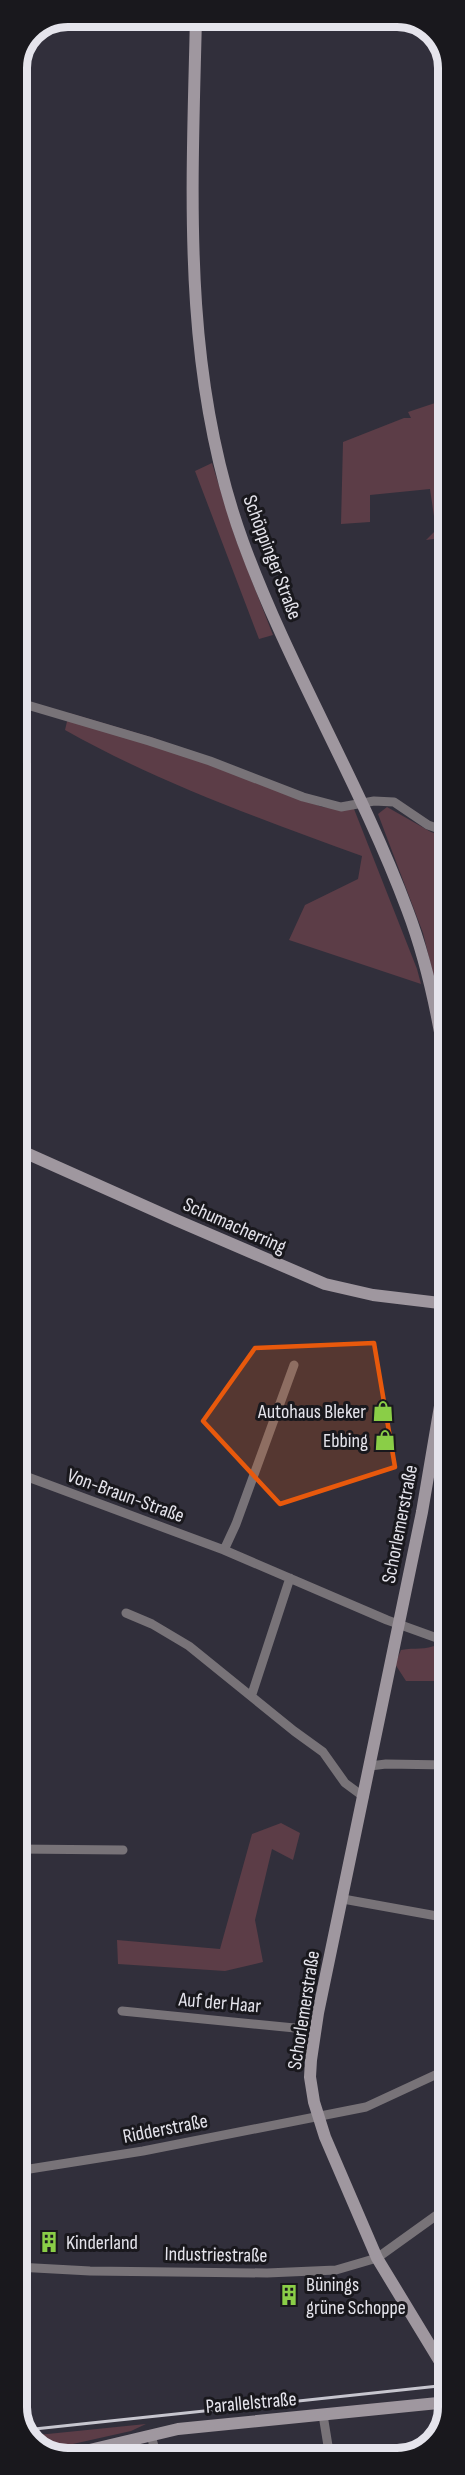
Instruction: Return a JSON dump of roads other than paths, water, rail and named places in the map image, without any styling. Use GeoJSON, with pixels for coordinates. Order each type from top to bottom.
{"type":"FeatureCollection","features":[{"type":"Feature","properties":{"kind":"main road","name":"Schöppinger Straße"},"geometry":{"type":"LineString","coordinates":[[196,27],[192,241],[198,338],[208,410],[228,497],[243,541],[283,638],[363,804],[408,911],[438,1023]]}},
{"type":"Feature","properties":{"kind":"main road","name":"Schumacherring"},"geometry":{"type":"LineString","coordinates":[[27,1154],[176,1221],[325,1284],[373,1295],[438,1303]]}},
{"type":"Feature","properties":{"kind":"main road","name":"Schorlemerstraße"},"geometry":{"type":"LineString","coordinates":[[438,1426],[315,2030],[310,2076],[318,2116],[377,2258],[438,2359]]}},
{"type":"Feature","properties":{"kind":"main road","name":"Parallelstraße"},"geometry":{"type":"LineString","coordinates":[[97,2448],[151,2435],[206,2426],[438,2403]]}},
{"type":"Feature","properties":{"kind":"street"},"geometry":{"type":"LineString","coordinates":[[27,705],[210,761],[303,797],[341,807],[375,801],[394,802],[428,825],[438,828]]}},
{"type":"Feature","properties":{"kind":"street"},"geometry":{"type":"LineString","coordinates":[[224,1550],[236,1524],[294,1365]]}},
{"type":"Feature","properties":{"kind":"street","name":"Von-Braun-Straße"},"geometry":{"type":"LineString","coordinates":[[27,1477],[224,1550],[398,1624],[438,1638]]}},
{"type":"Feature","properties":{"kind":"street"},"geometry":{"type":"LineString","coordinates":[[252,1694],[290,1578]]}},
{"type":"Feature","properties":{"kind":"street"},"geometry":{"type":"LineString","coordinates":[[126,1613],[152,1624],[189,1646],[252,1694],[294,1731],[323,1752],[345,1782],[364,1797]]}},
{"type":"Feature","properties":{"kind":"street"},"geometry":{"type":"LineString","coordinates":[[370,1766],[438,1765]]}},
{"type":"Feature","properties":{"kind":"street"},"geometry":{"type":"LineString","coordinates":[[27,1849],[123,1850]]}},
{"type":"Feature","properties":{"kind":"street"},"geometry":{"type":"LineString","coordinates":[[343,1899],[438,1916]]}},
{"type":"Feature","properties":{"kind":"street","name":"Auf der Haar"},"geometry":{"type":"LineString","coordinates":[[122,2011],[315,2030]]}},
{"type":"Feature","properties":{"kind":"street","name":"Ridderstraße"},"geometry":{"type":"LineString","coordinates":[[27,2169],[143,2151],[366,2107],[438,2074]]}},
{"type":"Feature","properties":{"kind":"street","name":"Industriestraße"},"geometry":{"type":"LineString","coordinates":[[27,2268],[90,2271],[267,2273],[336,2270],[377,2258],[438,2214]]}},
{"type":"Feature","properties":{"kind":"street"},"geometry":{"type":"LineString","coordinates":[[323,2415],[328,2448]]}},
{"type":"Feature","properties":{"kind":"street"},"geometry":{"type":"LineString","coordinates":[[151,2435],[154,2448]]}},
{"type":"Feature","properties":{"kind":"railway"},"geometry":{"type":"LineString","coordinates":[[33,2429],[438,2386]]}},
{"type":"Feature","properties":{"kind":"place","name":"Autohaus Bleker"},"geometry":{"type":"Point","coordinates":[383,1411]}},
{"type":"Feature","properties":{"kind":"place","name":"Ebbing"},"geometry":{"type":"Point","coordinates":[385,1440]}},
{"type":"Feature","properties":{"kind":"place","name":"Kinderland"},"geometry":{"type":"Point","coordinates":[49,2242]}},
{"type":"Feature","properties":{"kind":"place","name":"Bünings grüne Schoppe"},"geometry":{"type":"Point","coordinates":[289,2295]}}]}
